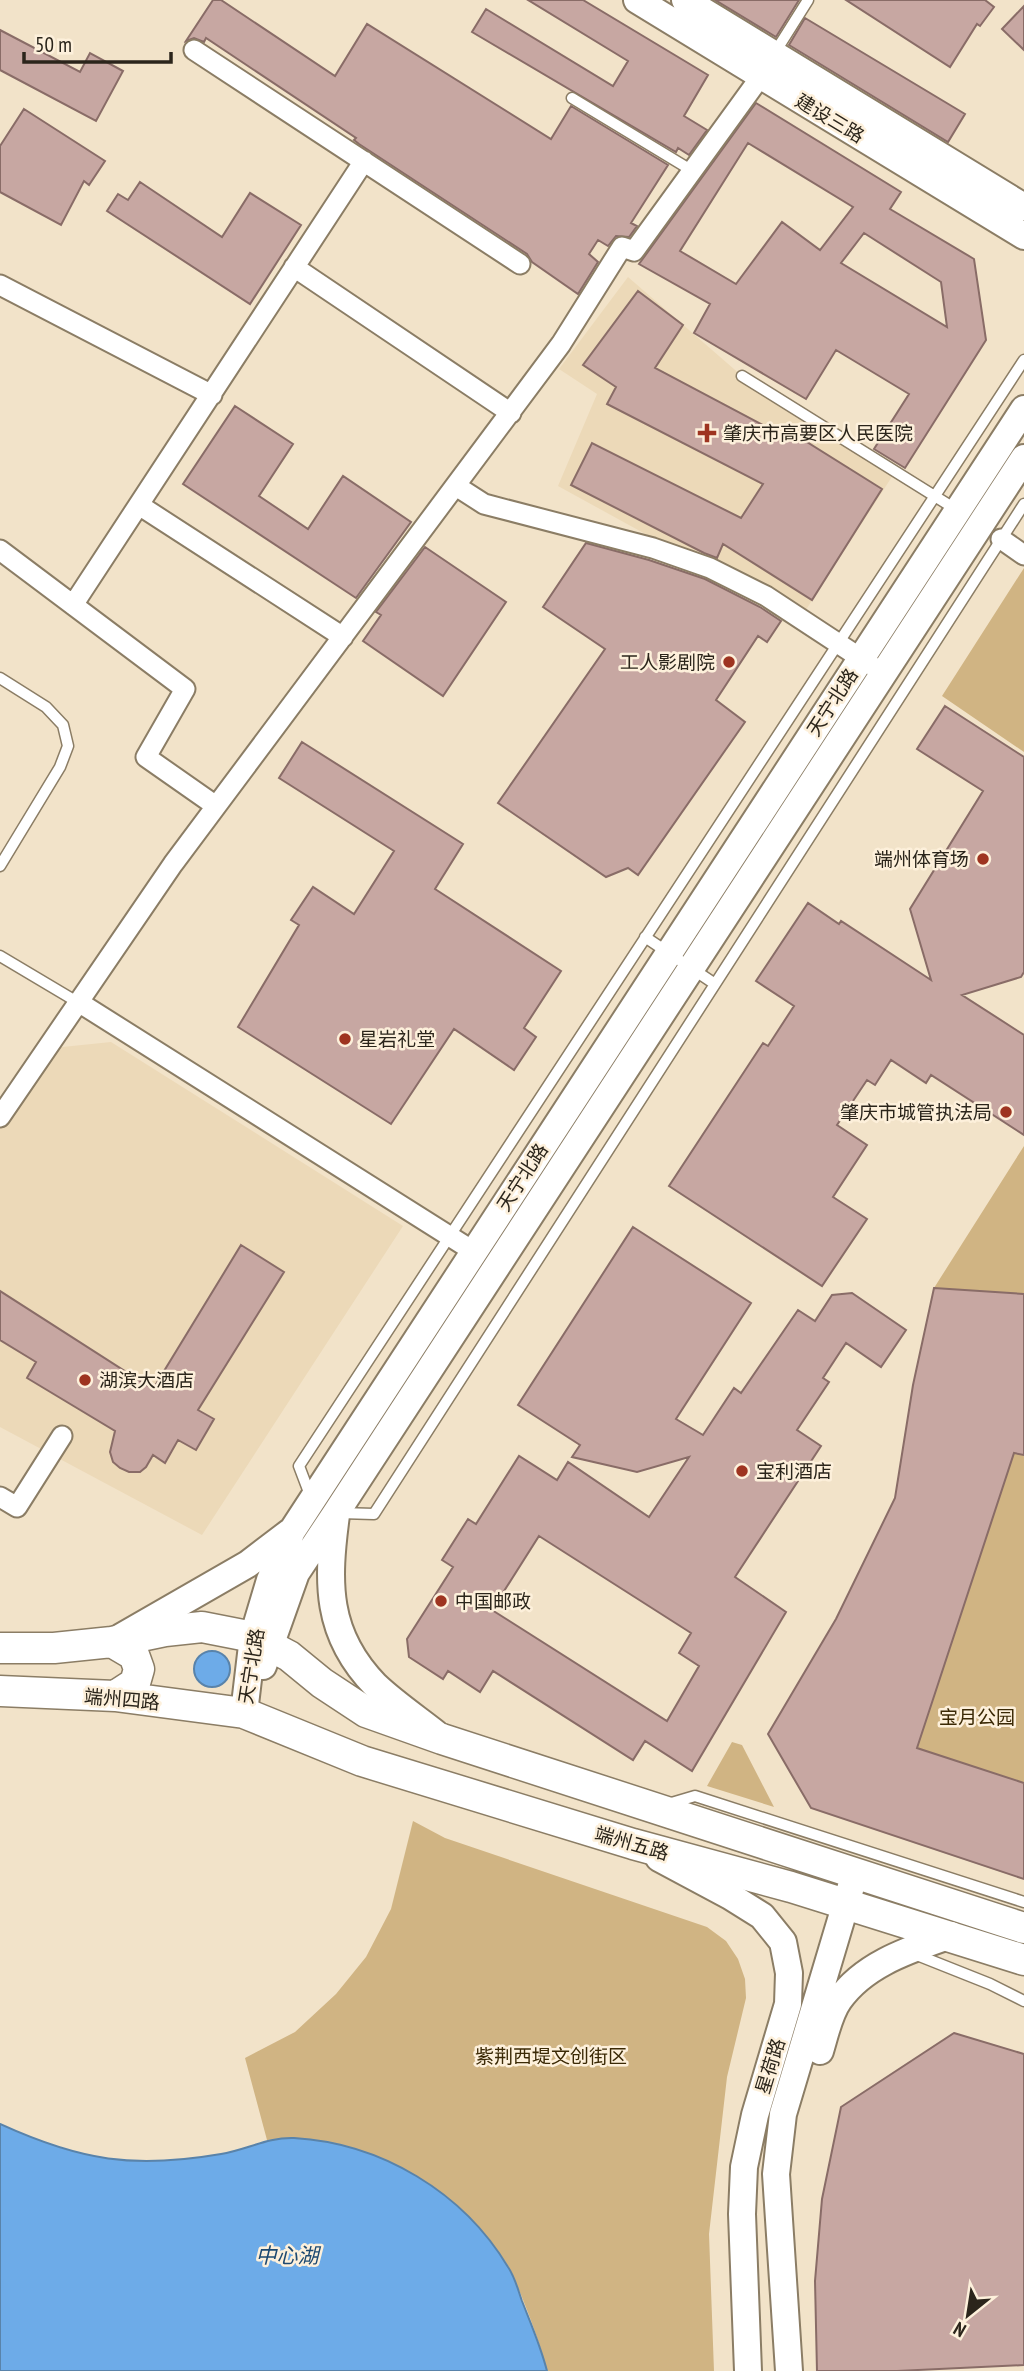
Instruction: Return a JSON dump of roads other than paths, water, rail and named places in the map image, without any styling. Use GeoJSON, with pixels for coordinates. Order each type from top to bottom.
{"type":"FeatureCollection","features":[{"type":"Feature","properties":{"kind":"main road","name":"建设三路"},"geometry":{"type":"LineString","coordinates":[[637,0],[767,65],[1024,206]]}},
{"type":"Feature","properties":{"kind":"main road","name":"建设三路"},"geometry":{"type":"LineString","coordinates":[[685,0],[767,65],[1024,236]]}},
{"type":"Feature","properties":{"kind":"main road","name":"天宁北路"},"geometry":{"type":"LineString","coordinates":[[244,1713],[262,1641],[270,1580],[292,1531],[1024,409]]}},
{"type":"Feature","properties":{"kind":"main road","name":"天宁北路"},"geometry":{"type":"LineString","coordinates":[[262,1641],[296,1573],[1024,458]]}},
{"type":"Feature","properties":{"kind":"main road"},"geometry":{"type":"LineString","coordinates":[[336,1513],[330,1591],[337,1620],[348,1647],[377,1687],[442,1739]]}},
{"type":"Feature","properties":{"kind":"main road"},"geometry":{"type":"LineString","coordinates":[[112,1642],[248,1564],[292,1531]]}},
{"type":"Feature","properties":{"kind":"main road"},"geometry":{"type":"LineString","coordinates":[[0,1648],[54,1648],[112,1642],[165,1631],[202,1627],[262,1641]]}},
{"type":"Feature","properties":{"kind":"main road","name":"端州五路"},"geometry":{"type":"LineString","coordinates":[[262,1641],[289,1656],[322,1683],[366,1712],[1024,1928]]}},
{"type":"Feature","properties":{"kind":"main road"},"geometry":{"type":"LineString","coordinates":[[112,1642],[134,1655],[139,1669],[135,1683],[115,1696]]}},
{"type":"Feature","properties":{"kind":"main road","name":"端州四路"},"geometry":{"type":"LineString","coordinates":[[0,1691],[115,1696],[244,1713]]}},
{"type":"Feature","properties":{"kind":"main road","name":"端州五路"},"geometry":{"type":"LineString","coordinates":[[244,1713],[362,1761],[633,1844],[951,1935],[1024,1960]]}},
{"type":"Feature","properties":{"kind":"main road","name":"星荷路"},"geometry":{"type":"LineString","coordinates":[[633,1844],[762,1916],[783,1942],[789,1973],[788,2004],[755,2115],[744,2166],[742,2214],[748,2371]]}},
{"type":"Feature","properties":{"kind":"main road","name":"星荷路"},"geometry":{"type":"LineString","coordinates":[[789,2371],[776,2174],[783,2114],[855,1873]]}},
{"type":"Feature","properties":{"kind":"main road"},"geometry":{"type":"LineString","coordinates":[[776,2174],[802,2113],[828,2026],[839,2000],[871,1970],[905,1951],[951,1935]]}},
{"type":"Feature","properties":{"kind":"street"},"geometry":{"type":"LineString","coordinates":[[194,50],[520,264]]}},
{"type":"Feature","properties":{"kind":"street"},"geometry":{"type":"LineString","coordinates":[[0,1118],[173,864],[561,344],[621,247],[634,251],[767,65]]}},
{"type":"Feature","properties":{"kind":"street"},"geometry":{"type":"LineString","coordinates":[[73,605],[364,161]]}},
{"type":"Feature","properties":{"kind":"street"},"geometry":{"type":"LineString","coordinates":[[294,268],[510,413]]}},
{"type":"Feature","properties":{"kind":"street"},"geometry":{"type":"LineString","coordinates":[[0,285],[212,395]]}},
{"type":"Feature","properties":{"kind":"street"},"geometry":{"type":"LineString","coordinates":[[456,486],[484,504],[653,548],[710,568],[766,596],[884,673]]}},
{"type":"Feature","properties":{"kind":"street"},"geometry":{"type":"LineString","coordinates":[[139,505],[343,637]]}},
{"type":"Feature","properties":{"kind":"street"},"geometry":{"type":"LineString","coordinates":[[1001,539],[1024,555]]}},
{"type":"Feature","properties":{"kind":"street"},"geometry":{"type":"LineString","coordinates":[[0,550],[185,689],[146,757],[216,806]]}},
{"type":"Feature","properties":{"kind":"street"},"geometry":{"type":"LineString","coordinates":[[80,1003],[473,1251]]}},
{"type":"Feature","properties":{"kind":"street"},"geometry":{"type":"LineString","coordinates":[[0,1497],[17,1507],[62,1436]]}},
{"type":"Feature","properties":{"kind":"lane"},"geometry":{"type":"LineString","coordinates":[[767,65],[808,0]]}},
{"type":"Feature","properties":{"kind":"lane"},"geometry":{"type":"LineString","coordinates":[[572,98],[691,170]]}},
{"type":"Feature","properties":{"kind":"lane"},"geometry":{"type":"LineString","coordinates":[[312,1499],[299,1466],[1024,360]]}},
{"type":"Feature","properties":{"kind":"lane"},"geometry":{"type":"LineString","coordinates":[[742,376],[957,511]]}},
{"type":"Feature","properties":{"kind":"lane"},"geometry":{"type":"LineString","coordinates":[[336,1513],[374,1514],[1024,504]]}},
{"type":"Feature","properties":{"kind":"lane"},"geometry":{"type":"LineString","coordinates":[[0,678],[46,707],[63,725],[68,746],[60,767],[0,866]]}},
{"type":"Feature","properties":{"kind":"lane"},"geometry":{"type":"LineString","coordinates":[[645,937],[715,984]]}},
{"type":"Feature","properties":{"kind":"lane"},"geometry":{"type":"LineString","coordinates":[[0,956],[80,1003]]}},
{"type":"Feature","properties":{"kind":"lane"},"geometry":{"type":"LineString","coordinates":[[653,1808],[695,1796],[1024,1902]]}},
{"type":"Feature","properties":{"kind":"lane"},"geometry":{"type":"LineString","coordinates":[[905,1951],[990,1984],[1024,2001]]}},
{"type":"Feature","properties":{"kind":"water"},"geometry":{"type":"Polygon","coordinates":[[[212,1651],[225,1656],[230,1669],[225,1682],[212,1687],[199,1682],[194,1669],[199,1656],[212,1651]]]}},
{"type":"Feature","properties":{"kind":"water","name":"中心湖"},"geometry":{"type":"Polygon","coordinates":[[[0,2124],[29,2137],[83,2154],[134,2161],[190,2159],[294,2138],[326,2142],[388,2161],[417,2176],[443,2195],[468,2216],[489,2240],[513,2275],[547,2371],[0,2371],[0,2124]]]}},
{"type":"Feature","properties":{"kind":"place","name":"肇庆市高要区人民医院"},"geometry":{"type":"Point","coordinates":[707,433]}},
{"type":"Feature","properties":{"kind":"place","name":"工人影剧院"},"geometry":{"type":"Point","coordinates":[729,662]}},
{"type":"Feature","properties":{"kind":"place","name":"端州体育场"},"geometry":{"type":"Point","coordinates":[983,859]}},
{"type":"Feature","properties":{"kind":"place","name":"星岩礼堂"},"geometry":{"type":"Point","coordinates":[345,1039]}},
{"type":"Feature","properties":{"kind":"place","name":"肇庆市城管执法局"},"geometry":{"type":"Point","coordinates":[1006,1112]}},
{"type":"Feature","properties":{"kind":"place","name":"湖滨大酒店"},"geometry":{"type":"Point","coordinates":[85,1380]}},
{"type":"Feature","properties":{"kind":"place","name":"宝利酒店"},"geometry":{"type":"Point","coordinates":[742,1471]}},
{"type":"Feature","properties":{"kind":"place","name":"中国邮政"},"geometry":{"type":"Point","coordinates":[441,1601]}},
{"type":"Feature","properties":{"kind":"park label","name":"宝月公园"},"geometry":{"type":"Point","coordinates":[977,1717]}},
{"type":"Feature","properties":{"kind":"park label","name":"紫荆西堤文创街区"},"geometry":{"type":"Point","coordinates":[551,2056]}}]}
